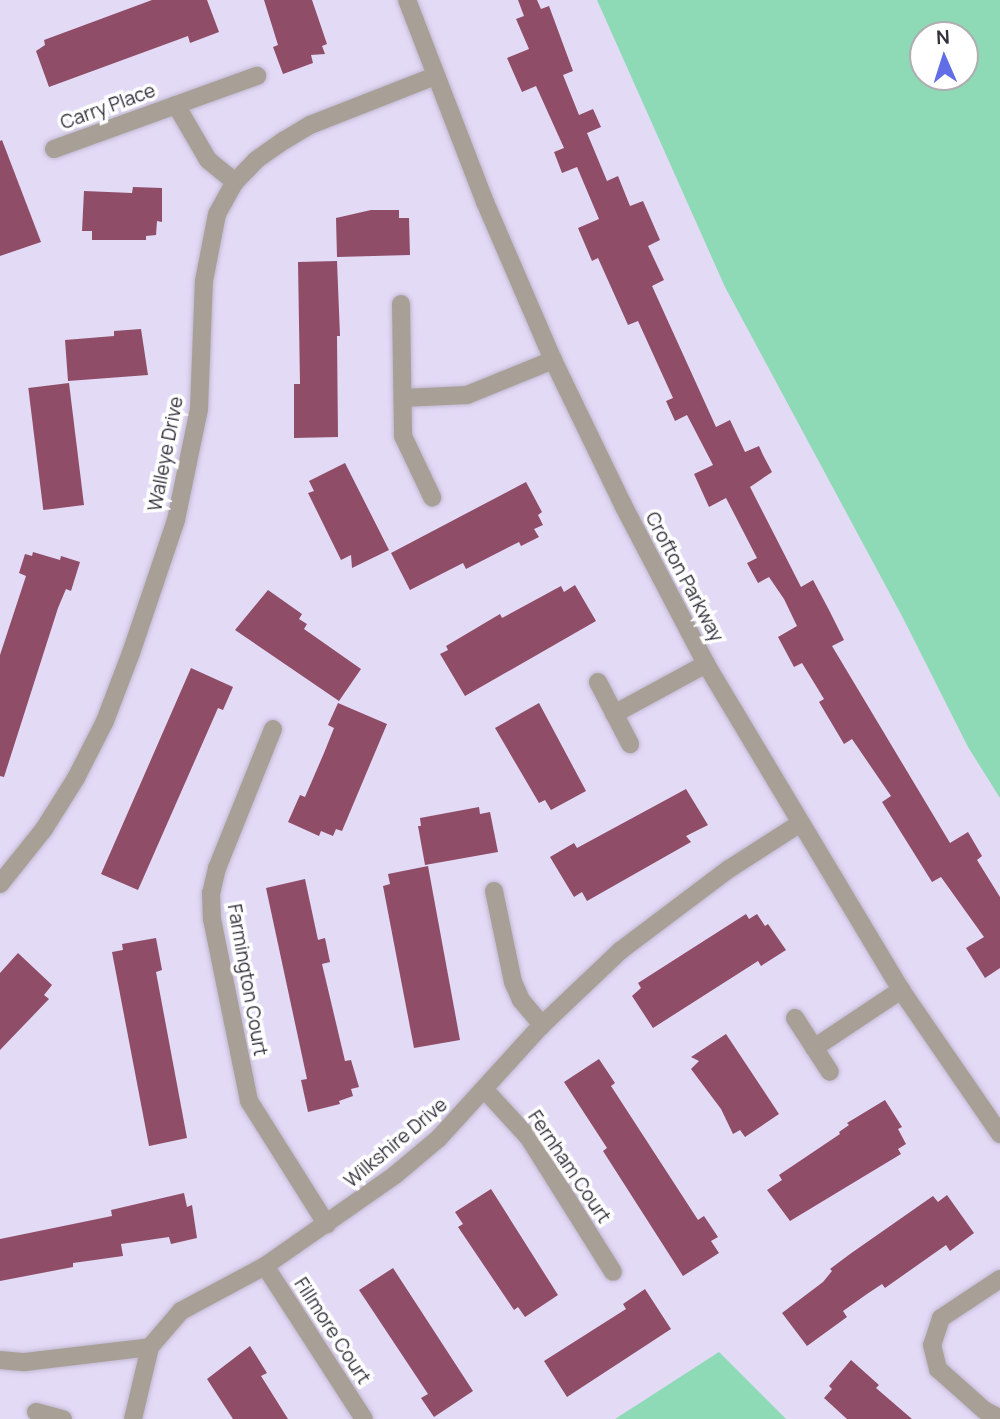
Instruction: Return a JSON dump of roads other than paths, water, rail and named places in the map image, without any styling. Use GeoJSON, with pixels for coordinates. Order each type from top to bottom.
{"type":"FeatureCollection","features":[{"type":"Feature","properties":{"kind":"street","name":"Crofton Parkway"},"geometry":{"type":"LineString","coordinates":[[407,0],[435,76],[553,360],[623,505],[706,664],[799,824],[901,990],[1000,1134]]}},
{"type":"Feature","properties":{"kind":"street","name":"Carry Place"},"geometry":{"type":"LineString","coordinates":[[54,149],[257,76]]}},
{"type":"Feature","properties":{"kind":"street","name":"Walleye Drive"},"geometry":{"type":"LineString","coordinates":[[0,884],[44,829],[76,778],[105,721],[136,641],[176,520],[199,409],[204,282],[208,245],[217,214],[235,183],[256,160],[310,125],[435,76]]}},
{"type":"Feature","properties":{"kind":"street","name":"Carry Place"},"geometry":{"type":"LineString","coordinates":[[176,105],[208,160],[235,183]]}},
{"type":"Feature","properties":{"kind":"street"},"geometry":{"type":"LineString","coordinates":[[401,304],[404,436],[432,497]]}},
{"type":"Feature","properties":{"kind":"street"},"geometry":{"type":"LineString","coordinates":[[403,398],[467,396],[553,360]]}},
{"type":"Feature","properties":{"kind":"street"},"geometry":{"type":"LineString","coordinates":[[614,714],[706,664]]}},
{"type":"Feature","properties":{"kind":"street"},"geometry":{"type":"LineString","coordinates":[[598,682],[630,744]]}},
{"type":"Feature","properties":{"kind":"street","name":"Farmington Court"},"geometry":{"type":"LineString","coordinates":[[273,729],[217,868],[211,893],[212,919],[249,1101],[327,1225]]}},
{"type":"Feature","properties":{"kind":"street","name":"Wilkshire Drive"},"geometry":{"type":"LineString","coordinates":[[150,1347],[181,1311],[265,1266],[327,1225],[430,1145],[485,1090],[542,1025],[620,951],[673,909],[799,824]]}},
{"type":"Feature","properties":{"kind":"street"},"geometry":{"type":"LineString","coordinates":[[494,891],[513,982],[521,1000],[542,1025]]}},
{"type":"Feature","properties":{"kind":"street"},"geometry":{"type":"LineString","coordinates":[[814,1048],[901,990]]}},
{"type":"Feature","properties":{"kind":"street"},"geometry":{"type":"LineString","coordinates":[[795,1018],[830,1072]]}},
{"type":"Feature","properties":{"kind":"street","name":"Fernham Court"},"geometry":{"type":"LineString","coordinates":[[485,1090],[529,1138],[613,1272]]}},
{"type":"Feature","properties":{"kind":"street","name":"Fillmore Court"},"geometry":{"type":"LineString","coordinates":[[265,1266],[364,1419]]}},
{"type":"Feature","properties":{"kind":"street"},"geometry":{"type":"LineString","coordinates":[[1000,1279],[941,1318],[932,1345],[937,1369],[984,1410],[1000,1418]]}},
{"type":"Feature","properties":{"kind":"street"},"geometry":{"type":"LineString","coordinates":[[0,1360],[25,1362],[150,1347],[133,1419]]}},
{"type":"Feature","properties":{"kind":"street"},"geometry":{"type":"LineString","coordinates":[[36,1412],[63,1419]]}}]}
